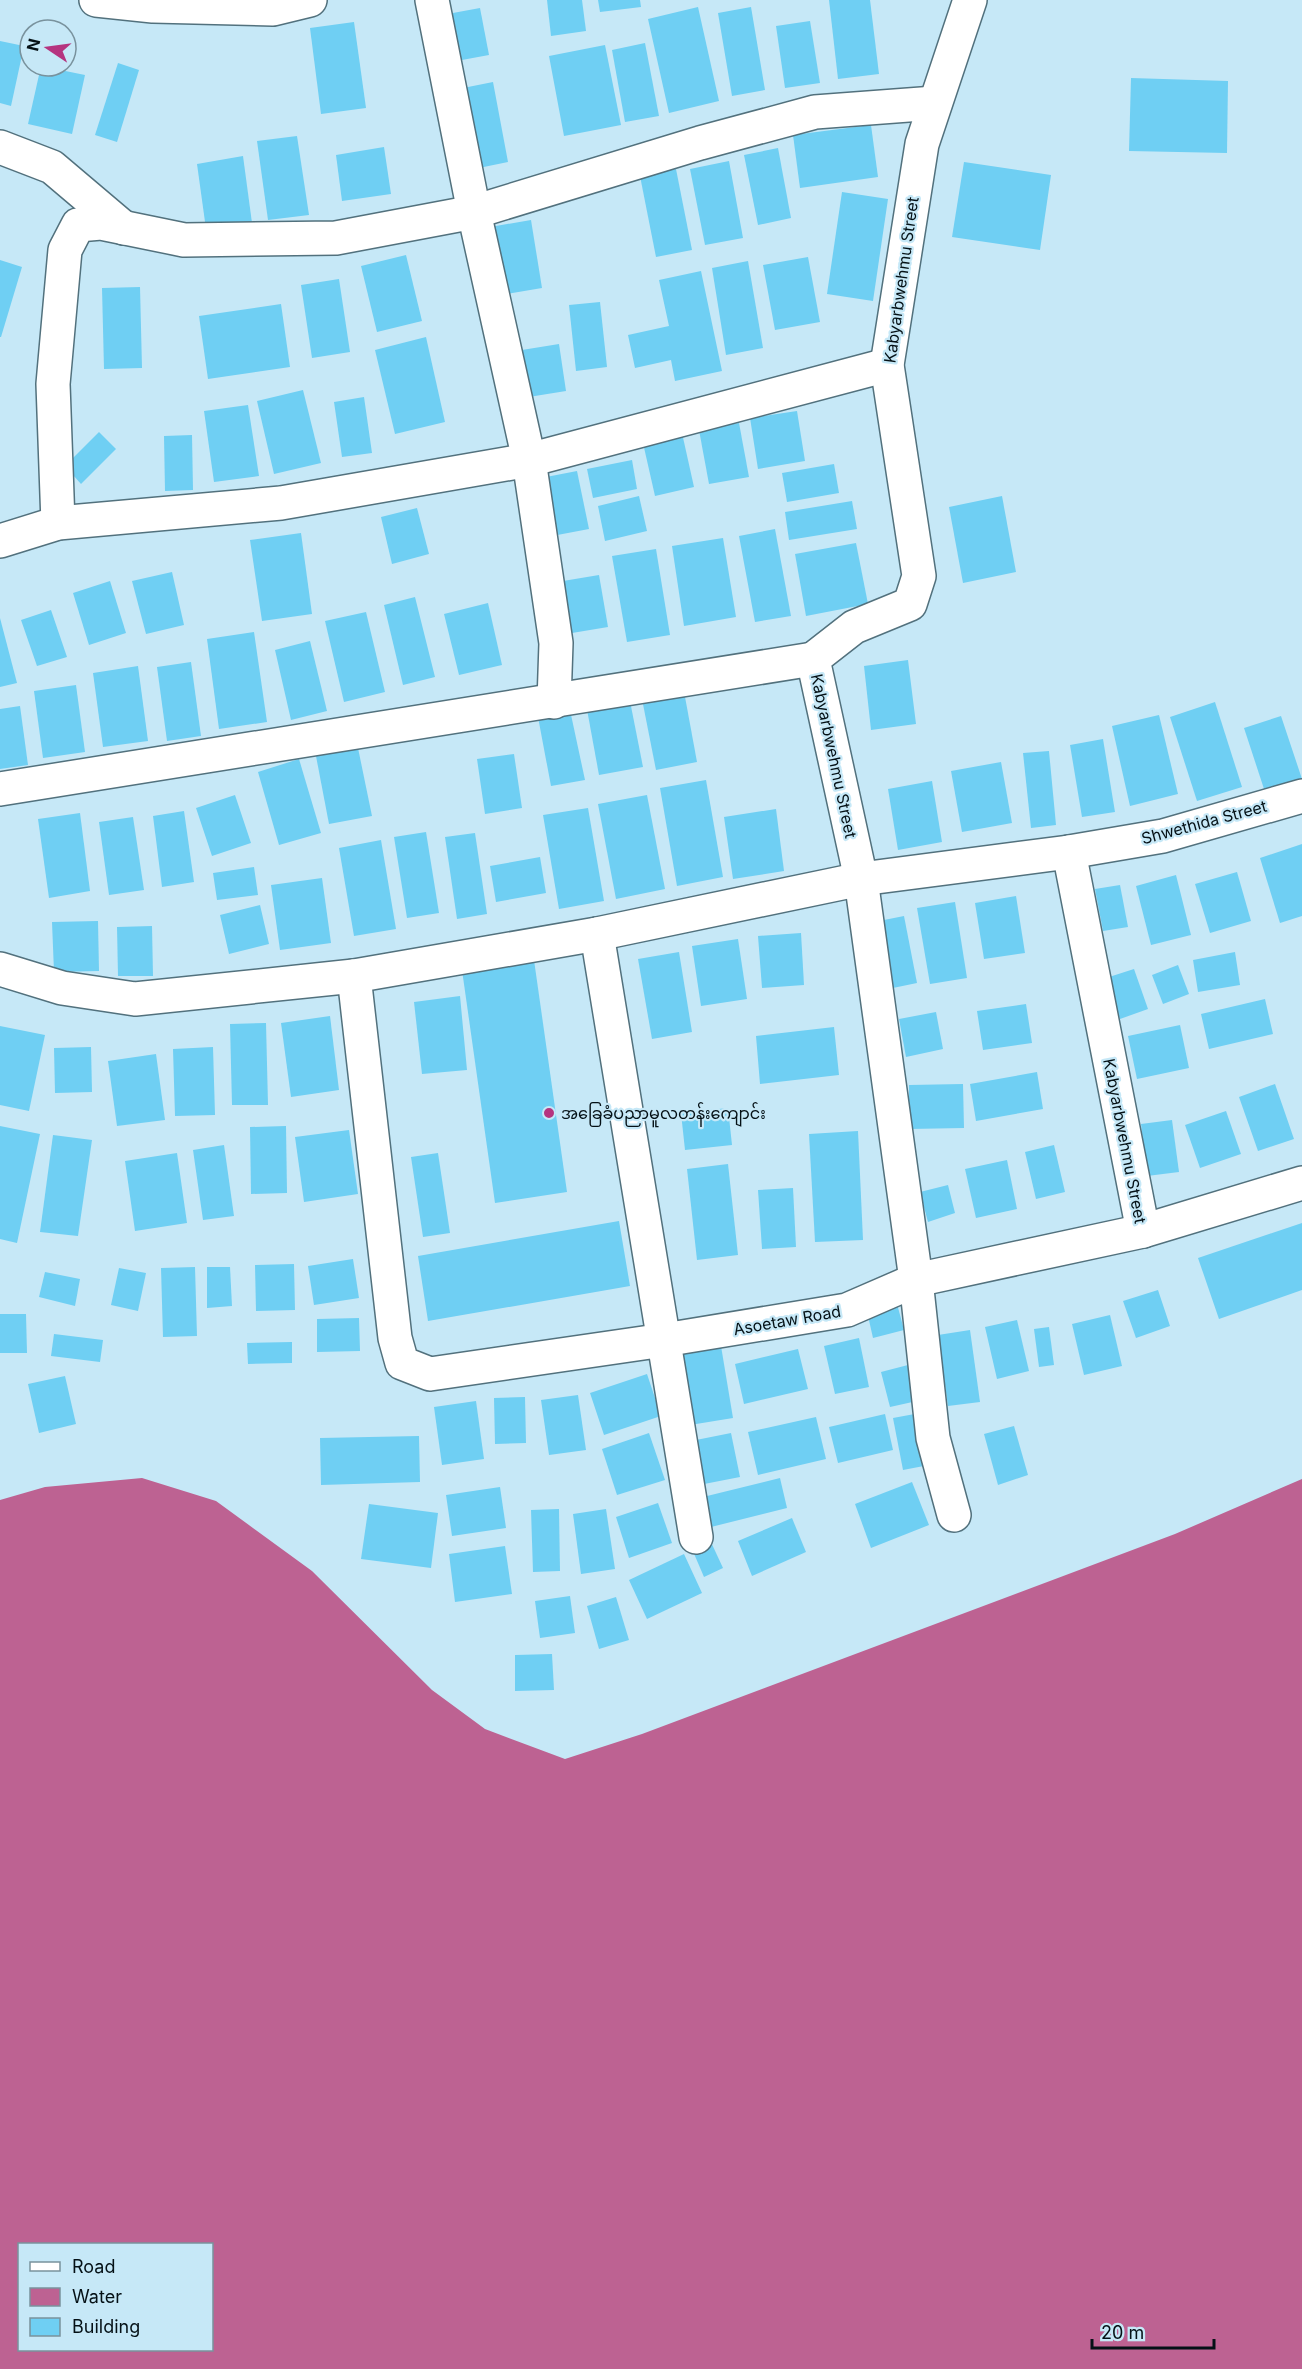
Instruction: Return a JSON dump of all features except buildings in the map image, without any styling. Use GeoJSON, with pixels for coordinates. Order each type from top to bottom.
{"type":"FeatureCollection","features":[{"type":"Feature","properties":{"kind":"street"},"geometry":{"type":"LineString","coordinates":[[96,0],[153,6],[273,9],[310,0]]}},
{"type":"Feature","properties":{"kind":"street"},"geometry":{"type":"LineString","coordinates":[[432,0],[474,212],[529,460],[556,643],[554,702]]}},
{"type":"Feature","properties":{"kind":"street","name":"Kabyarbwehmu Street"},"geometry":{"type":"LineString","coordinates":[[954,1515],[933,1438],[915,1280],[861,879],[813,659],[854,627],[910,604],[919,576],[887,364],[922,144],[970,0]]}},
{"type":"Feature","properties":{"kind":"street"},"geometry":{"type":"LineString","coordinates":[[58,523],[53,384],[65,250],[78,225],[101,223],[184,240],[336,238],[474,212],[700,143],[815,112],[935,103]]}},
{"type":"Feature","properties":{"kind":"street"},"geometry":{"type":"LineString","coordinates":[[0,147],[52,167],[124,228]]}},
{"type":"Feature","properties":{"kind":"street"},"geometry":{"type":"LineString","coordinates":[[0,541],[58,523],[281,503],[529,460],[887,364]]}},
{"type":"Feature","properties":{"kind":"street"},"geometry":{"type":"LineString","coordinates":[[0,789],[813,659]]}},
{"type":"Feature","properties":{"kind":"street","name":"Shwethida Street"},"geometry":{"type":"LineString","coordinates":[[1069,852],[1163,836],[1302,796]]}},
{"type":"Feature","properties":{"kind":"street"},"geometry":{"type":"LineString","coordinates":[[0,969],[62,988],[135,999],[354,976],[597,934],[861,879],[1069,852]]}},
{"type":"Feature","properties":{"kind":"street","name":"Kabyarbwehmu Street"},"geometry":{"type":"LineString","coordinates":[[1069,852],[1143,1232]]}},
{"type":"Feature","properties":{"kind":"street"},"geometry":{"type":"LineString","coordinates":[[597,934],[696,1537]]}},
{"type":"Feature","properties":{"kind":"street","name":"Asoetaw Road"},"geometry":{"type":"LineString","coordinates":[[354,976],[395,1338],[402,1363],[430,1374],[664,1340],[847,1310],[915,1280],[1143,1232],[1302,1183]]}},
{"type":"Feature","properties":{"kind":"water"},"geometry":{"type":"Polygon","coordinates":[[[142,1478],[216,1501],[312,1571],[432,1690],[485,1729],[565,1759],[642,1734],[1175,1534],[1302,1479],[1302,2369],[0,2369],[0,1500],[45,1487],[142,1478]]]}},
{"type":"Feature","properties":{"kind":"place","name":"အခြေခံပညာမူလတန်းကျောင်း"},"geometry":{"type":"Point","coordinates":[549,1113]}}]}
